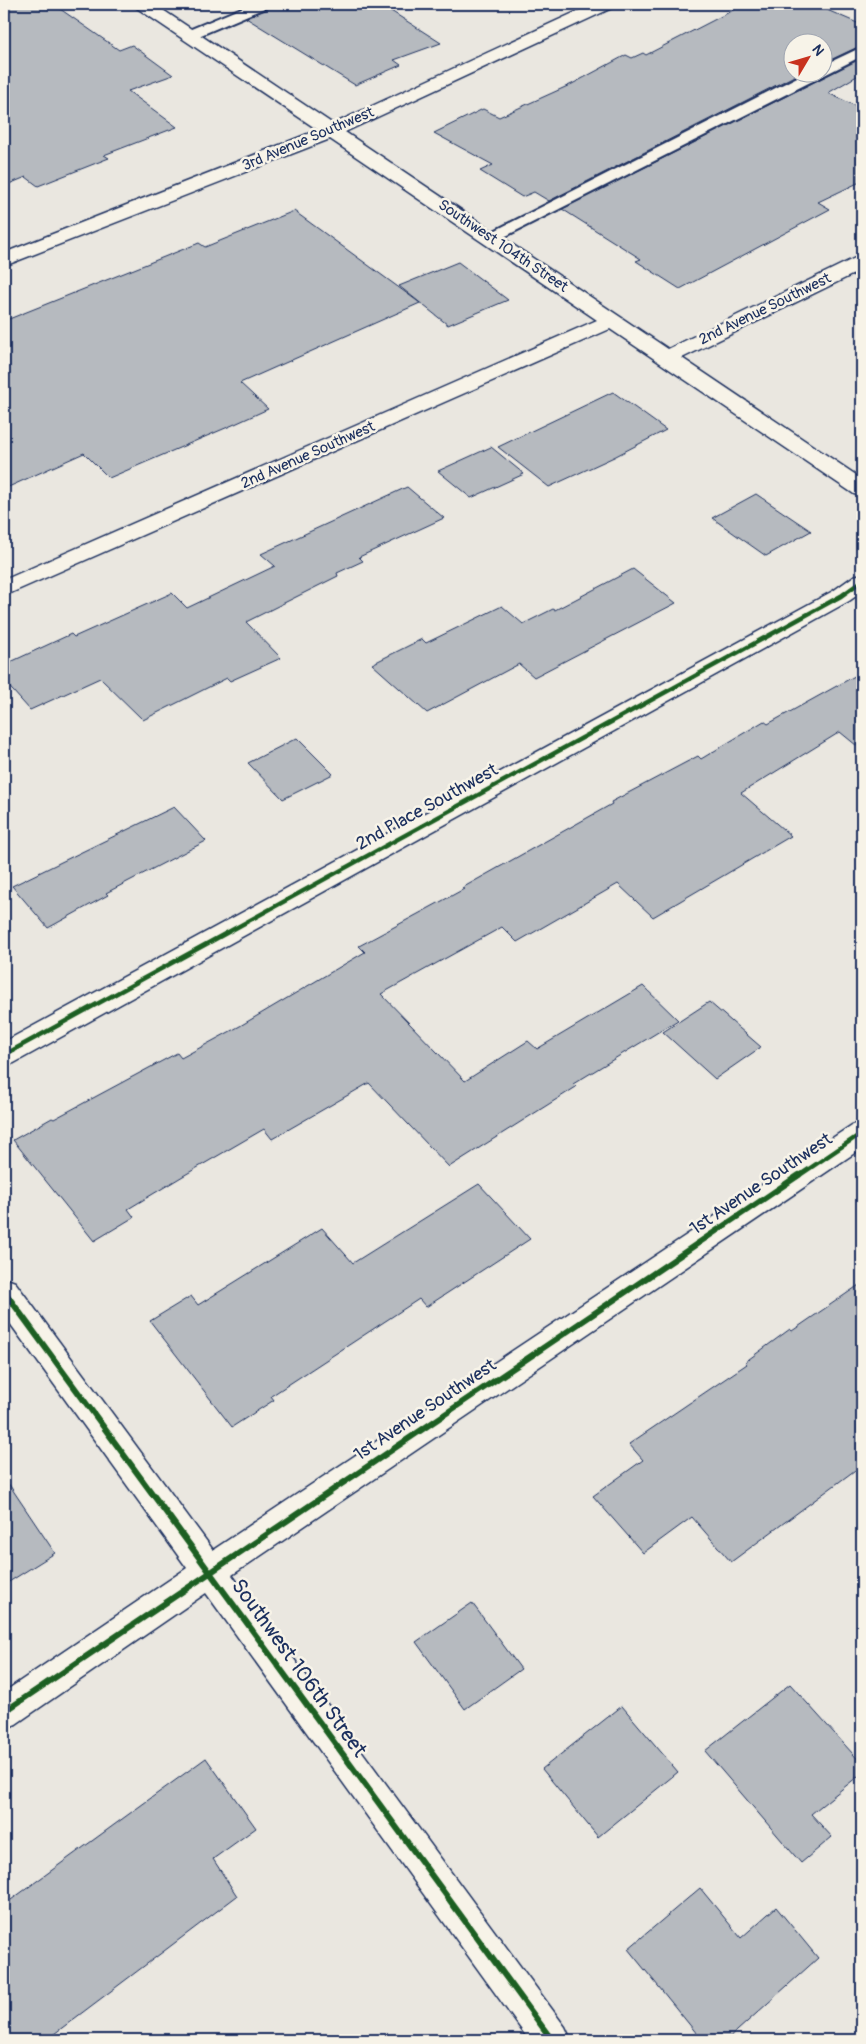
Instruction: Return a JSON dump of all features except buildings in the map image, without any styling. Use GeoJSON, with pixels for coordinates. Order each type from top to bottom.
{"type":"FeatureCollection","features":[{"type":"Feature","properties":{"kind":"street","name":"Southwest 104th Street"},"geometry":{"type":"LineString","coordinates":[[143,4],[862,489]]}},
{"type":"Feature","properties":{"kind":"street","name":"3rd Avenue Southwest"},"geometry":{"type":"LineString","coordinates":[[4,260],[332,131],[606,4]]}},
{"type":"Feature","properties":{"kind":"street","name":"2nd Avenue Southwest"},"geometry":{"type":"LineString","coordinates":[[668,357],[862,262]]}},
{"type":"Feature","properties":{"kind":"street","name":"2nd Avenue Southwest"},"geometry":{"type":"LineString","coordinates":[[4,589],[613,320]]}},
{"type":"Feature","properties":{"kind":"street","name":"2nd Place Southwest"},"geometry":{"type":"LineString","coordinates":[[4,1055],[841,596],[862,582]]}},
{"type":"Feature","properties":{"kind":"street","name":"1st Avenue Southwest"},"geometry":{"type":"LineString","coordinates":[[4,1712],[862,1133]]}},
{"type":"Feature","properties":{"kind":"street","name":"Southwest 106th Street"},"geometry":{"type":"LineString","coordinates":[[4,1291],[552,2040]]}},
{"type":"Feature","properties":{"kind":"lane"},"geometry":{"type":"LineString","coordinates":[[189,35],[262,4]]}},
{"type":"Feature","properties":{"kind":"lane"},"geometry":{"type":"LineString","coordinates":[[834,65],[862,51]]}},
{"type":"Feature","properties":{"kind":"lane"},"geometry":{"type":"LineString","coordinates":[[491,238],[799,82]]}},
{"type":"Feature","properties":{"kind":"cycle path"},"geometry":{"type":"LineString","coordinates":[[4,1055],[841,596],[862,581]]}},
{"type":"Feature","properties":{"kind":"cycle path"},"geometry":{"type":"LineString","coordinates":[[4,1712],[862,1133]]}},
{"type":"Feature","properties":{"kind":"cycle path"},"geometry":{"type":"LineString","coordinates":[[4,1291],[552,2040]]}}]}
